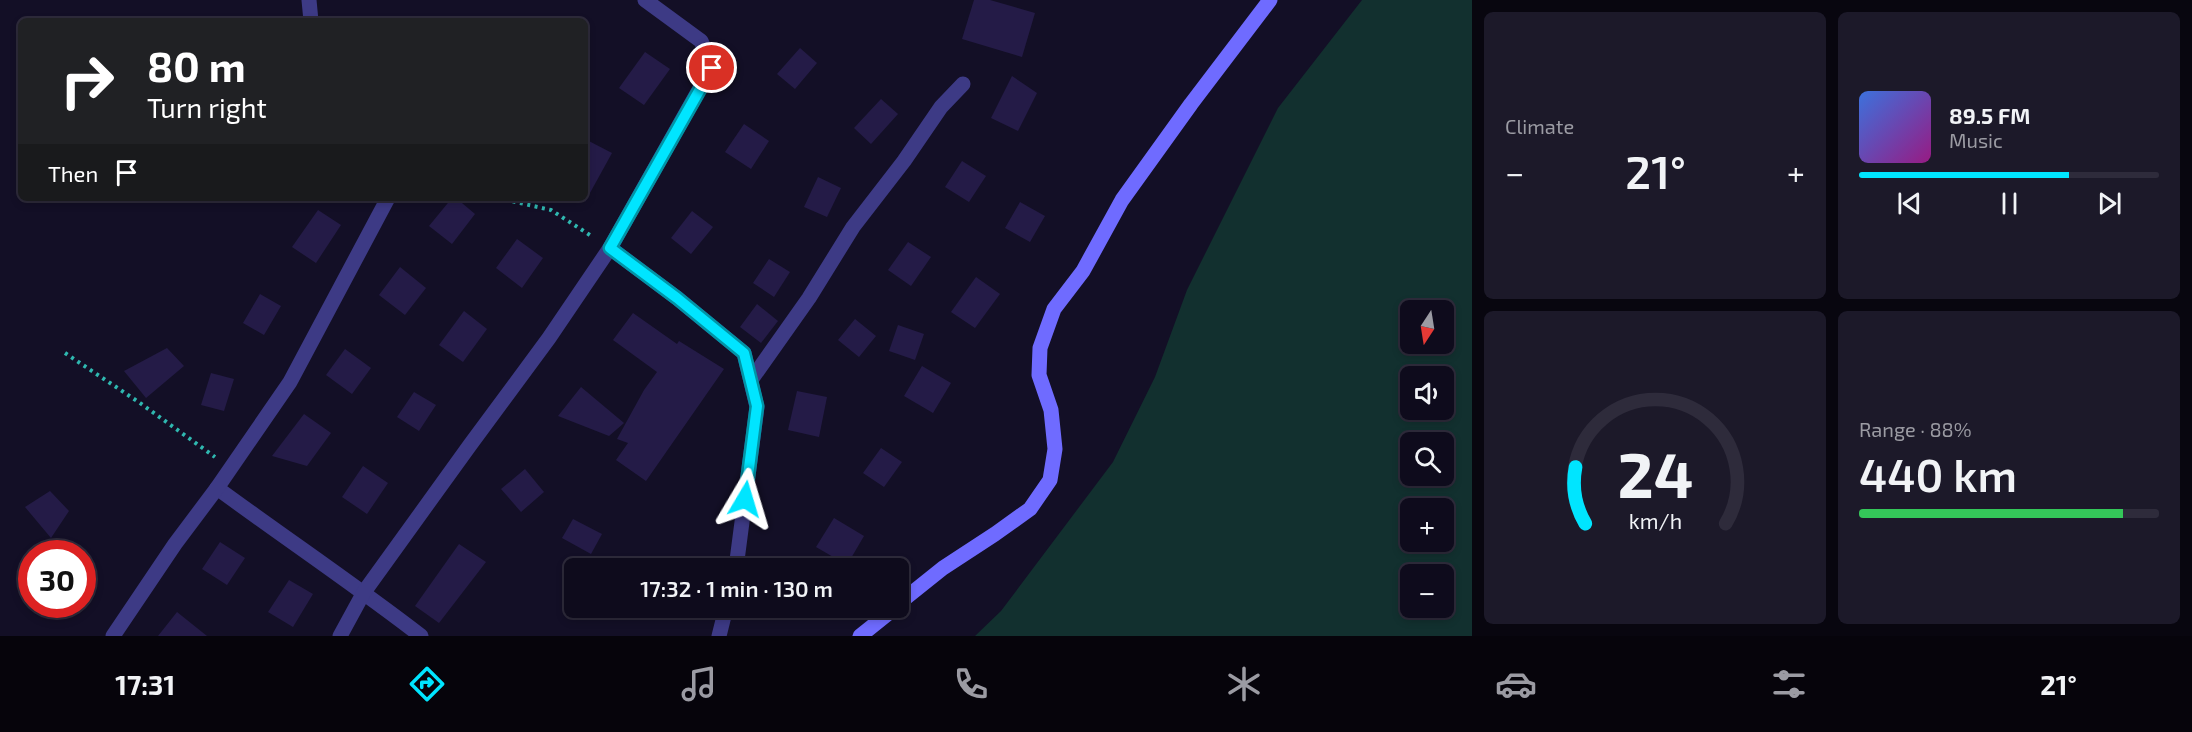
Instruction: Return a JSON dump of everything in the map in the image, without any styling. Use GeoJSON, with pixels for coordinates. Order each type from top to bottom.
{"type":"FeatureCollection","features":[{"type":"Feature","properties":{"kind":"main road"},"geometry":{"type":"LineString","coordinates":[[909,595],[943,567],[1030,509],[1050,480],[1055,449],[1051,410],[1039,375],[1040,348],[1054,309],[1083,271],[1122,200],[1270,0]]}},
{"type":"Feature","properties":{"kind":"main road"},"geometry":{"type":"LineString","coordinates":[[860,636],[882,618]]}},
{"type":"Feature","properties":{"kind":"street"},"geometry":{"type":"LineString","coordinates":[[309,0],[311,18]]}},
{"type":"Feature","properties":{"kind":"street"},"geometry":{"type":"LineString","coordinates":[[339,636],[364,592],[549,338],[610,248],[712,68],[701,41],[645,0]]}},
{"type":"Feature","properties":{"kind":"street"},"geometry":{"type":"LineString","coordinates":[[751,380],[808,298],[853,227],[904,161],[941,107],[963,84]]}},
{"type":"Feature","properties":{"kind":"street"},"geometry":{"type":"LineString","coordinates":[[113,636],[290,382],[386,201]]}},
{"type":"Feature","properties":{"kind":"street"},"geometry":{"type":"LineString","coordinates":[[610,248],[677,298],[744,353],[757,406],[737,558]]}},
{"type":"Feature","properties":{"kind":"street"},"geometry":{"type":"LineString","coordinates":[[217,488],[277,533],[364,592],[421,636]]}},
{"type":"Feature","properties":{"kind":"street"},"geometry":{"type":"LineString","coordinates":[[719,636],[724,618]]}},
{"type":"Feature","properties":{"kind":"path"},"geometry":{"type":"LineString","coordinates":[[511,201],[550,210],[610,248]]}},
{"type":"Feature","properties":{"kind":"path"},"geometry":{"type":"LineString","coordinates":[[65,353],[140,403],[230,468]]}},
{"type":"Feature","properties":{"kind":"green space"},"geometry":{"type":"Polygon","coordinates":[[[1362,0],[1472,0],[1472,636],[975,636],[1001,611],[1113,462],[1155,377],[1187,290],[1278,108],[1362,0]]]}},
{"type":"Feature","properties":{"kind":"building"},"geometry":{"type":"Polygon","coordinates":[[[974,0],[990,0],[1035,13],[1022,57],[962,39],[974,0]]]}},
{"type":"Feature","properties":{"kind":"building"},"geometry":{"type":"Polygon","coordinates":[[[800,48],[817,63],[795,89],[777,74],[800,48]]]}},
{"type":"Feature","properties":{"kind":"building"},"geometry":{"type":"Polygon","coordinates":[[[645,52],[670,69],[644,105],[619,88],[645,52]]]}},
{"type":"Feature","properties":{"kind":"building"},"geometry":{"type":"Polygon","coordinates":[[[1012,76],[1037,93],[1018,131],[991,118],[1012,76]]]}},
{"type":"Feature","properties":{"kind":"building"},"geometry":{"type":"Polygon","coordinates":[[[881,99],[898,114],[871,144],[854,128],[881,99]]]}},
{"type":"Feature","properties":{"kind":"building"},"geometry":{"type":"Polygon","coordinates":[[[744,124],[769,141],[751,169],[725,152],[744,124]]]}},
{"type":"Feature","properties":{"kind":"building"},"geometry":{"type":"Polygon","coordinates":[[[588,141],[612,153],[588,197],[588,141]]]}},
{"type":"Feature","properties":{"kind":"building"},"geometry":{"type":"Polygon","coordinates":[[[962,161],[986,176],[969,202],[945,187],[962,161]]]}},
{"type":"Feature","properties":{"kind":"building"},"geometry":{"type":"Polygon","coordinates":[[[818,177],[841,188],[827,217],[804,207],[818,177]]]}},
{"type":"Feature","properties":{"kind":"building"},"geometry":{"type":"Polygon","coordinates":[[[450,201],[460,201],[475,214],[452,244],[429,226],[450,201]]]}},
{"type":"Feature","properties":{"kind":"building"},"geometry":{"type":"Polygon","coordinates":[[[1020,202],[1045,216],[1030,242],[1005,228],[1020,202]]]}},
{"type":"Feature","properties":{"kind":"building"},"geometry":{"type":"Polygon","coordinates":[[[318,210],[341,225],[316,263],[292,247],[318,210]]]}},
{"type":"Feature","properties":{"kind":"building"},"geometry":{"type":"Polygon","coordinates":[[[692,211],[713,227],[691,254],[671,238],[692,211]]]}},
{"type":"Feature","properties":{"kind":"building"},"geometry":{"type":"Polygon","coordinates":[[[517,239],[543,258],[522,288],[496,268],[517,239]]]}},
{"type":"Feature","properties":{"kind":"building"},"geometry":{"type":"Polygon","coordinates":[[[908,242],[931,257],[911,286],[888,270],[908,242]]]}},
{"type":"Feature","properties":{"kind":"building"},"geometry":{"type":"Polygon","coordinates":[[[769,259],[790,272],[774,297],[753,283],[769,259]]]}},
{"type":"Feature","properties":{"kind":"building"},"geometry":{"type":"Polygon","coordinates":[[[400,267],[426,288],[405,315],[379,295],[400,267]]]}},
{"type":"Feature","properties":{"kind":"building"},"geometry":{"type":"Polygon","coordinates":[[[976,277],[1000,294],[975,328],[951,312],[976,277]]]}},
{"type":"Feature","properties":{"kind":"building"},"geometry":{"type":"Polygon","coordinates":[[[260,294],[281,306],[264,335],[243,323],[260,294]]]}},
{"type":"Feature","properties":{"kind":"building"},"geometry":{"type":"Polygon","coordinates":[[[757,304],[778,321],[761,343],[740,327],[757,304]]]}},
{"type":"Feature","properties":{"kind":"building"},"geometry":{"type":"Polygon","coordinates":[[[464,311],[487,329],[463,362],[439,345],[464,311]]]}},
{"type":"Feature","properties":{"kind":"building"},"geometry":{"type":"Polygon","coordinates":[[[633,313],[677,344],[679,341],[724,369],[646,481],[616,460],[628,443],[617,439],[644,390],[657,372],[613,340],[633,313]]]}},
{"type":"Feature","properties":{"kind":"building"},"geometry":{"type":"Polygon","coordinates":[[[855,319],[876,336],[859,357],[838,340],[855,319]]]}},
{"type":"Feature","properties":{"kind":"building"},"geometry":{"type":"Polygon","coordinates":[[[898,325],[924,334],[915,360],[889,351],[898,325]]]}},
{"type":"Feature","properties":{"kind":"building"},"geometry":{"type":"Polygon","coordinates":[[[167,348],[184,366],[146,398],[124,371],[167,348]]]}},
{"type":"Feature","properties":{"kind":"building"},"geometry":{"type":"Polygon","coordinates":[[[345,349],[371,368],[352,394],[326,375],[345,349]]]}},
{"type":"Feature","properties":{"kind":"building"},"geometry":{"type":"Polygon","coordinates":[[[922,366],[951,383],[933,413],[904,396],[922,366]]]}},
{"type":"Feature","properties":{"kind":"building"},"geometry":{"type":"Polygon","coordinates":[[[211,373],[234,379],[224,411],[201,405],[211,373]]]}},
{"type":"Feature","properties":{"kind":"building"},"geometry":{"type":"Polygon","coordinates":[[[581,387],[624,423],[609,436],[558,416],[581,387]]]}},
{"type":"Feature","properties":{"kind":"building"},"geometry":{"type":"Polygon","coordinates":[[[797,391],[827,397],[819,437],[788,430],[797,391]]]}},
{"type":"Feature","properties":{"kind":"building"},"geometry":{"type":"Polygon","coordinates":[[[414,392],[436,405],[419,431],[397,417],[414,392]]]}},
{"type":"Feature","properties":{"kind":"building"},"geometry":{"type":"Polygon","coordinates":[[[304,414],[331,433],[307,466],[272,456],[304,414]]]}},
{"type":"Feature","properties":{"kind":"building"},"geometry":{"type":"Polygon","coordinates":[[[881,448],[902,462],[884,487],[863,473],[881,448]]]}},
{"type":"Feature","properties":{"kind":"building"},"geometry":{"type":"Polygon","coordinates":[[[363,466],[388,483],[367,514],[342,497],[363,466]]]}},
{"type":"Feature","properties":{"kind":"building"},"geometry":{"type":"Polygon","coordinates":[[[525,469],[544,492],[521,512],[501,489],[525,469]]]}},
{"type":"Feature","properties":{"kind":"building"},"geometry":{"type":"Polygon","coordinates":[[[50,491],[69,511],[51,538],[25,507],[50,491]]]}},
{"type":"Feature","properties":{"kind":"building"},"geometry":{"type":"Polygon","coordinates":[[[834,518],[864,536],[851,558],[835,558],[816,547],[834,518]]]}},
{"type":"Feature","properties":{"kind":"building"},"geometry":{"type":"Polygon","coordinates":[[[573,519],[602,534],[591,554],[562,538],[573,519]]]}},
{"type":"Feature","properties":{"kind":"building"},"geometry":{"type":"Polygon","coordinates":[[[220,542],[245,558],[227,585],[202,569],[220,542]]]}},
{"type":"Feature","properties":{"kind":"building"},"geometry":{"type":"Polygon","coordinates":[[[459,544],[486,562],[439,623],[415,606],[459,544]]]}},
{"type":"Feature","properties":{"kind":"building"},"geometry":{"type":"Polygon","coordinates":[[[289,580],[313,594],[293,627],[268,612],[289,580]]]}},
{"type":"Feature","properties":{"kind":"building"},"geometry":{"type":"Polygon","coordinates":[[[177,612],[207,636],[158,636],[177,612]]]}},
{"type":"Feature","properties":{"kind":"route"},"geometry":{"type":"LineString","coordinates":[[712,68],[610,248],[677,298],[744,353],[757,406],[745,499]]}}]}
